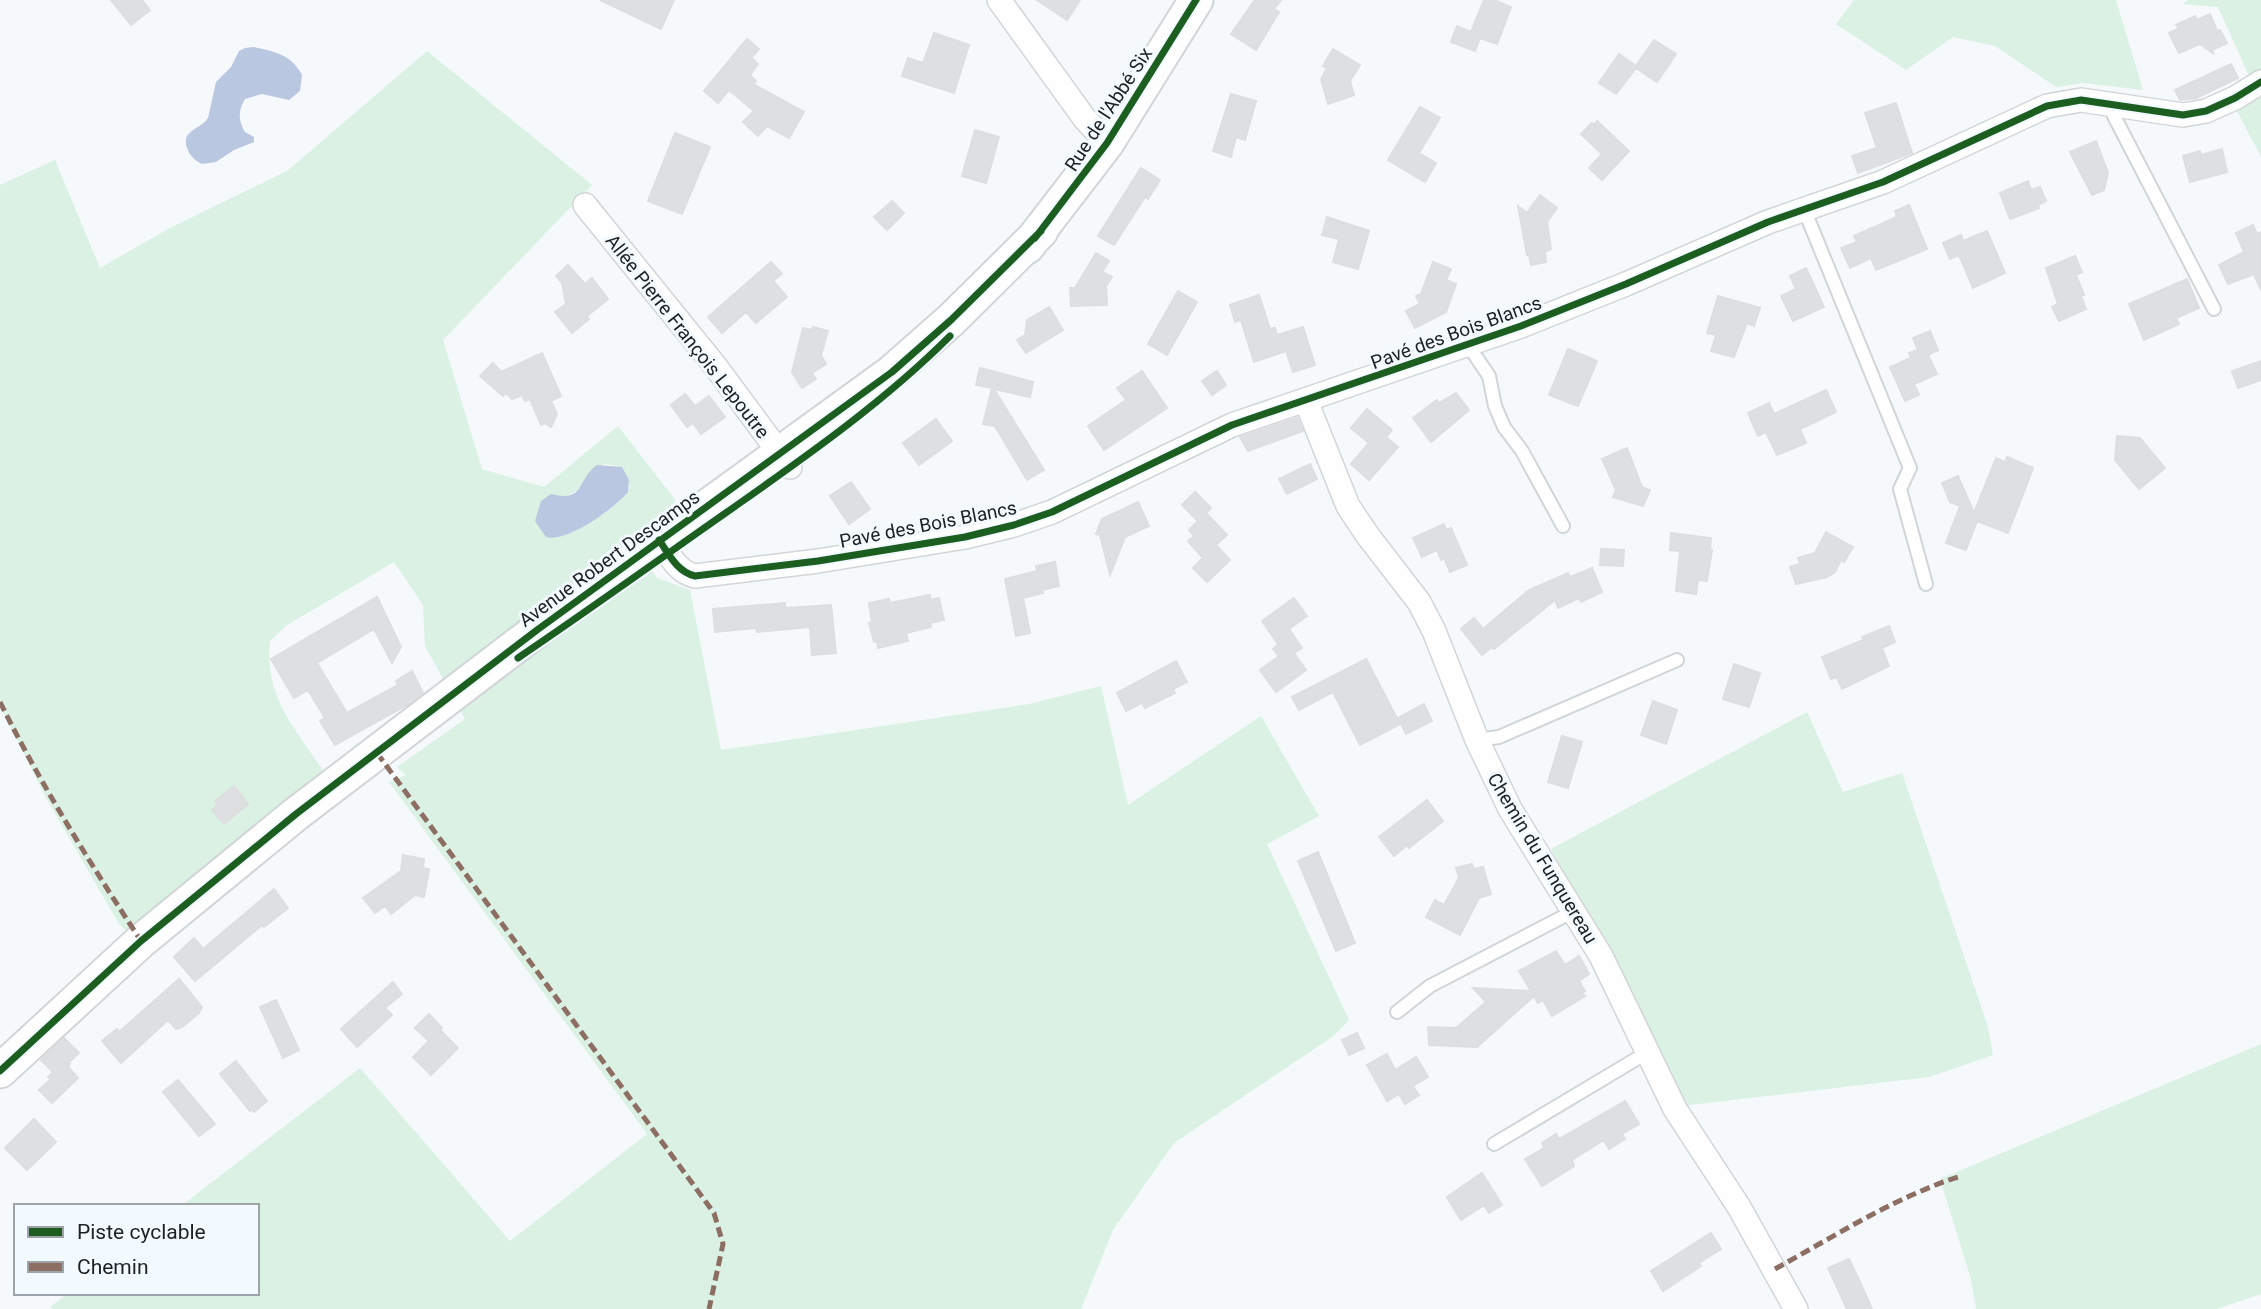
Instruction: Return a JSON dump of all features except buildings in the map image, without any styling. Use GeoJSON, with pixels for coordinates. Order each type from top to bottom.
{"type":"FeatureCollection","features":[{"type":"Feature","properties":{"kind":"main road","name":"Rue de l'Abbé Six"},"geometry":{"type":"LineString","coordinates":[[841,420],[951,320],[1041,231],[1107,143],[1196,0]]}},
{"type":"Feature","properties":{"kind":"main road","name":"Avenue Robert Descamps"},"geometry":{"type":"LineString","coordinates":[[0,1072],[104,973],[296,814],[398,736],[841,420]]}},
{"type":"Feature","properties":{"kind":"street"},"geometry":{"type":"LineString","coordinates":[[999,0],[1085,119],[1107,143]]}},
{"type":"Feature","properties":{"kind":"street","name":"Pavé des Bois Blancs"},"geometry":{"type":"LineString","coordinates":[[664,547],[686,574],[695,576],[818,561],[988,532],[1052,512],[1247,419],[1468,345],[1608,292],[1744,232],[1883,182],[2048,106],[2069,100],[2111,103],[2170,115],[2194,114],[2235,98],[2261,82]]}},
{"type":"Feature","properties":{"kind":"street","name":"Allée Pierre François Lepoutre"},"geometry":{"type":"LineString","coordinates":[[585,205],[716,367],[785,460]]}},
{"type":"Feature","properties":{"kind":"street","name":"Chemin du Funquereau"},"geometry":{"type":"LineString","coordinates":[[1306,401],[1348,506],[1419,602],[1477,740],[1510,809],[1612,976],[1675,1109],[1739,1207],[1796,1309]]}},
{"type":"Feature","properties":{"kind":"lane"},"geometry":{"type":"LineString","coordinates":[[2111,103],[2113,116],[2214,309]]}},
{"type":"Feature","properties":{"kind":"lane"},"geometry":{"type":"LineString","coordinates":[[1804,209],[1910,468],[1900,489],[1926,584]]}},
{"type":"Feature","properties":{"kind":"lane"},"geometry":{"type":"LineString","coordinates":[[1468,345],[1489,376],[1495,406],[1504,427],[1522,451],[1563,526]]}},
{"type":"Feature","properties":{"kind":"lane"},"geometry":{"type":"LineString","coordinates":[[1477,740],[1499,737],[1677,660]]}},
{"type":"Feature","properties":{"kind":"lane"},"geometry":{"type":"LineString","coordinates":[[1397,1012],[1430,986],[1574,911]]}},
{"type":"Feature","properties":{"kind":"lane"},"geometry":{"type":"LineString","coordinates":[[1494,1144],[1648,1052]]}},
{"type":"Feature","properties":{"kind":"green space"},"geometry":{"type":"Polygon","coordinates":[[[1854,0],[2116,0],[2143,90],[2083,83],[2056,87],[1995,46],[1953,37],[1906,70],[1836,24],[1854,0]]]}},
{"type":"Feature","properties":{"kind":"green space"},"geometry":{"type":"Polygon","coordinates":[[[2188,0],[2261,0],[2261,93],[2250,78],[2218,7],[2183,4],[2188,0]]]}},
{"type":"Feature","properties":{"kind":"green space"},"geometry":{"type":"Polygon","coordinates":[[[427,51],[592,185],[443,340],[482,469],[544,487],[618,426],[676,501],[631,539],[657,578],[690,590],[721,750],[1029,704],[1101,686],[1128,805],[1261,716],[1319,816],[1267,844],[1349,1020],[1332,1037],[1174,1143],[1113,1230],[1081,1309],[50,1307],[65,1295],[259,1295],[259,1204],[184,1204],[360,1068],[510,1241],[647,1134],[389,782],[406,775],[397,767],[465,719],[425,646],[423,605],[394,562],[287,625],[270,641],[269,661],[277,695],[293,726],[324,772],[127,931],[119,924],[45,796],[0,706],[0,185],[55,160],[100,268],[168,229],[287,171],[427,51]],[[604,464],[590,470],[580,487],[563,497],[572,533],[619,501],[630,486],[622,467],[604,464]]]}},
{"type":"Feature","properties":{"kind":"green space"},"geometry":{"type":"Polygon","coordinates":[[[2261,96],[2261,157],[2237,111],[2261,96]]]}},
{"type":"Feature","properties":{"kind":"green space"},"geometry":{"type":"Polygon","coordinates":[[[1807,712],[1843,792],[1902,773],[1988,1027],[1993,1055],[1929,1077],[1682,1106],[1620,977],[1551,849],[1807,712]]]}},
{"type":"Feature","properties":{"kind":"green space"},"geometry":{"type":"Polygon","coordinates":[[[2261,1044],[2261,1294],[2216,1309],[1976,1309],[1971,1279],[1940,1179],[2261,1044]]]}},
{"type":"Feature","properties":{"kind":"water"},"geometry":{"type":"Polygon","coordinates":[[[254,47],[282,55],[293,62],[302,75],[300,91],[289,100],[262,94],[245,99],[240,120],[245,132],[254,137],[254,142],[234,150],[216,162],[202,164],[189,153],[187,137],[208,118],[216,82],[231,67],[239,51],[254,47]]]}},
{"type":"Feature","properties":{"kind":"water"},"geometry":{"type":"Polygon","coordinates":[[[597,465],[622,467],[629,480],[628,492],[613,507],[578,530],[566,535],[546,537],[535,521],[541,501],[551,494],[562,496],[576,492],[597,465]]]}},
{"type":"Feature","properties":{"kind":"marked path"},"geometry":{"type":"LineString","coordinates":[[0,702],[67,823],[141,941]]}},
{"type":"Feature","properties":{"kind":"marked path"},"geometry":{"type":"LineString","coordinates":[[377,753],[714,1213],[723,1244],[709,1309]]}},
{"type":"Feature","properties":{"kind":"marked path"},"geometry":{"type":"LineString","coordinates":[[1775,1269],[1889,1206],[1961,1176]]}},
{"type":"Feature","properties":{"kind":"cycle path"},"geometry":{"type":"LineString","coordinates":[[1035,238],[1107,143],[1196,0]]}},
{"type":"Feature","properties":{"kind":"cycle path"},"geometry":{"type":"LineString","coordinates":[[659,540],[678,567],[695,576],[818,561],[965,537],[1014,525],[1052,512],[1232,425],[1521,326],[1768,222],[1883,182],[2047,106],[2081,100],[2183,115],[2206,111],[2261,82]]}},
{"type":"Feature","properties":{"kind":"cycle path"},"geometry":{"type":"LineString","coordinates":[[0,1071],[141,941],[296,814],[537,630],[892,372],[951,320],[1041,231]]}},
{"type":"Feature","properties":{"kind":"cycle path"},"geometry":{"type":"LineString","coordinates":[[518,658],[820,446],[874,404],[950,336]]}}]}
